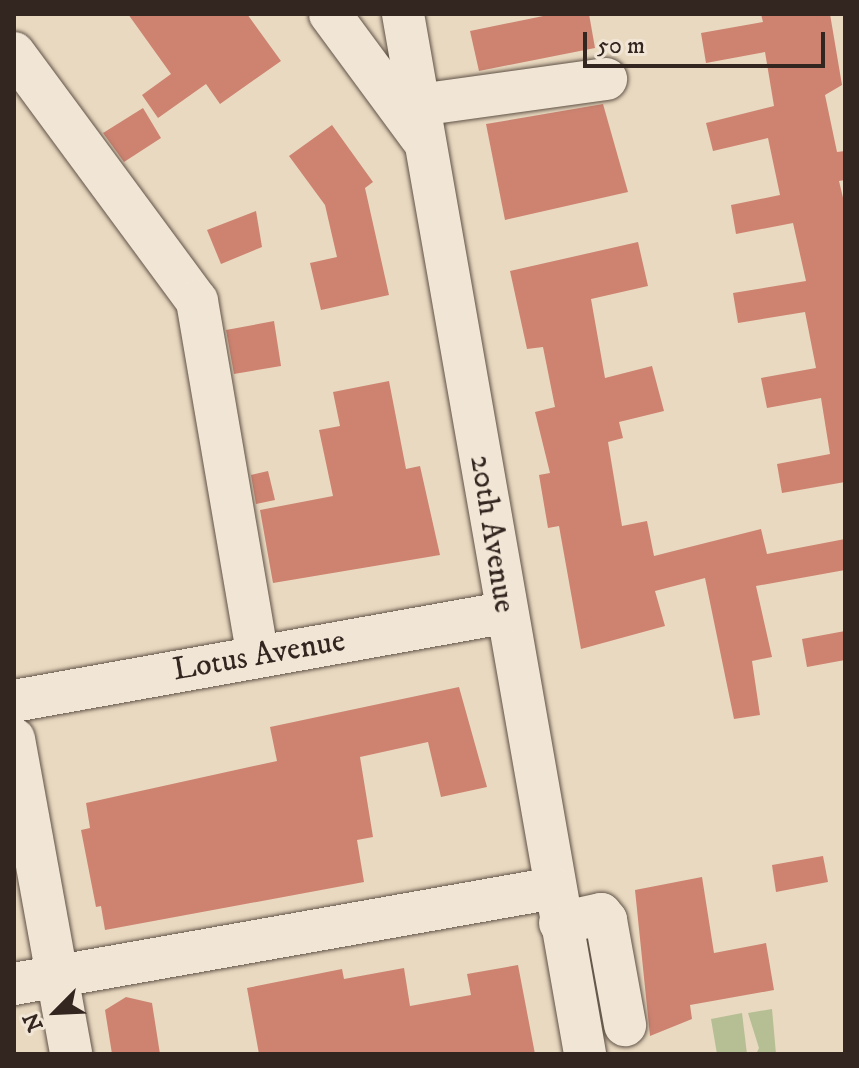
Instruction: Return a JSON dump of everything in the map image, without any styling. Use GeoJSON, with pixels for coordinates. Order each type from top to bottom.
{"type":"FeatureCollection","features":[{"type":"Feature","properties":{"kind":"street"},"geometry":{"type":"LineString","coordinates":[[330,14],[422,124],[606,79]]}},
{"type":"Feature","properties":{"kind":"street","name":"20th Avenue"},"geometry":{"type":"LineString","coordinates":[[403,14],[505,613],[583,1044]]}},
{"type":"Feature","properties":{"kind":"street"},"geometry":{"type":"LineString","coordinates":[[14,53],[197,301],[258,656]]}},
{"type":"Feature","properties":{"kind":"street","name":"Lotus Avenue"},"geometry":{"type":"LineString","coordinates":[[14,701],[505,613]]}},
{"type":"Feature","properties":{"kind":"street"},"geometry":{"type":"LineString","coordinates":[[27,760],[71,1054]]}},
{"type":"Feature","properties":{"kind":"street"},"geometry":{"type":"LineString","coordinates":[[14,984],[557,905],[601,914],[606,920],[632,1039],[583,1044]]}},
{"type":"Feature","properties":{"kind":"green space"},"geometry":{"type":"Polygon","coordinates":[[[772,1009],[776,1054],[756,1054],[759,1048],[748,1013],[772,1009]]]}},
{"type":"Feature","properties":{"kind":"green space"},"geometry":{"type":"Polygon","coordinates":[[[742,1013],[747,1054],[717,1054],[711,1019],[742,1013]]]}},
{"type":"Feature","properties":{"kind":"building"},"geometry":{"type":"Polygon","coordinates":[[[128,14],[247,14],[281,61],[220,104],[206,84],[158,118],[142,95],[171,74],[128,14]]]}},
{"type":"Feature","properties":{"kind":"building"},"geometry":{"type":"Polygon","coordinates":[[[553,14],[589,14],[595,48],[479,71],[470,31],[553,14]]]}},
{"type":"Feature","properties":{"kind":"building"},"geometry":{"type":"Polygon","coordinates":[[[761,14],[830,14],[842,85],[825,95],[837,152],[845,151],[845,180],[839,181],[845,206],[845,482],[782,493],[777,464],[830,454],[821,398],[767,408],[761,378],[816,368],[805,312],[738,323],[733,293],[806,281],[793,223],[736,234],[731,205],[780,195],[768,138],[713,151],[706,123],[774,106],[765,52],[706,63],[701,33],[763,22],[761,14]]]}},
{"type":"Feature","properties":{"kind":"building"},"geometry":{"type":"Polygon","coordinates":[[[603,104],[628,192],[505,220],[486,124],[603,104]]]}},
{"type":"Feature","properties":{"kind":"building"},"geometry":{"type":"Polygon","coordinates":[[[143,108],[161,138],[124,162],[103,133],[143,108]]]}},
{"type":"Feature","properties":{"kind":"building"},"geometry":{"type":"Polygon","coordinates":[[[332,125],[373,182],[365,188],[389,295],[321,310],[310,263],[337,257],[325,205],[289,156],[332,125]]]}},
{"type":"Feature","properties":{"kind":"building"},"geometry":{"type":"Polygon","coordinates":[[[256,211],[262,247],[221,264],[207,230],[256,211]]]}},
{"type":"Feature","properties":{"kind":"building"},"geometry":{"type":"Polygon","coordinates":[[[638,242],[648,286],[591,299],[605,378],[652,366],[664,411],[619,422],[623,438],[608,442],[622,526],[647,521],[654,556],[761,529],[767,554],[845,539],[845,570],[756,586],[772,657],[752,661],[760,715],[734,719],[705,578],[655,591],[665,626],[581,649],[559,526],[548,528],[539,475],[550,473],[535,412],[555,407],[543,347],[527,349],[510,271],[638,242]]]}},
{"type":"Feature","properties":{"kind":"building"},"geometry":{"type":"Polygon","coordinates":[[[274,321],[281,366],[234,374],[226,330],[274,321]]]}},
{"type":"Feature","properties":{"kind":"building"},"geometry":{"type":"Polygon","coordinates":[[[389,381],[406,469],[420,466],[440,555],[273,583],[260,510],[333,496],[319,430],[340,426],[333,392],[389,381]]]}},
{"type":"Feature","properties":{"kind":"building"},"geometry":{"type":"Polygon","coordinates":[[[268,471],[275,500],[256,504],[251,475],[268,471]]]}},
{"type":"Feature","properties":{"kind":"building"},"geometry":{"type":"Polygon","coordinates":[[[845,631],[845,660],[807,667],[802,639],[845,631]]]}},
{"type":"Feature","properties":{"kind":"building"},"geometry":{"type":"Polygon","coordinates":[[[459,687],[487,787],[441,797],[428,742],[360,757],[373,837],[357,840],[364,882],[105,930],[101,906],[96,907],[81,830],[90,828],[86,803],[277,761],[270,727],[459,687]]]}},
{"type":"Feature","properties":{"kind":"building"},"geometry":{"type":"Polygon","coordinates":[[[823,856],[828,882],[776,892],[772,865],[823,856]]]}},
{"type":"Feature","properties":{"kind":"building"},"geometry":{"type":"Polygon","coordinates":[[[702,877],[714,953],[766,943],[774,990],[690,1005],[692,1019],[650,1036],[635,890],[702,877]]]}},
{"type":"Feature","properties":{"kind":"building"},"geometry":{"type":"Polygon","coordinates":[[[518,965],[535,1054],[259,1054],[247,988],[342,969],[344,979],[404,968],[410,1006],[471,995],[467,974],[518,965]]]}},
{"type":"Feature","properties":{"kind":"building"},"geometry":{"type":"Polygon","coordinates":[[[126,997],[152,1003],[160,1054],[112,1054],[105,1010],[126,997]]]}}]}
